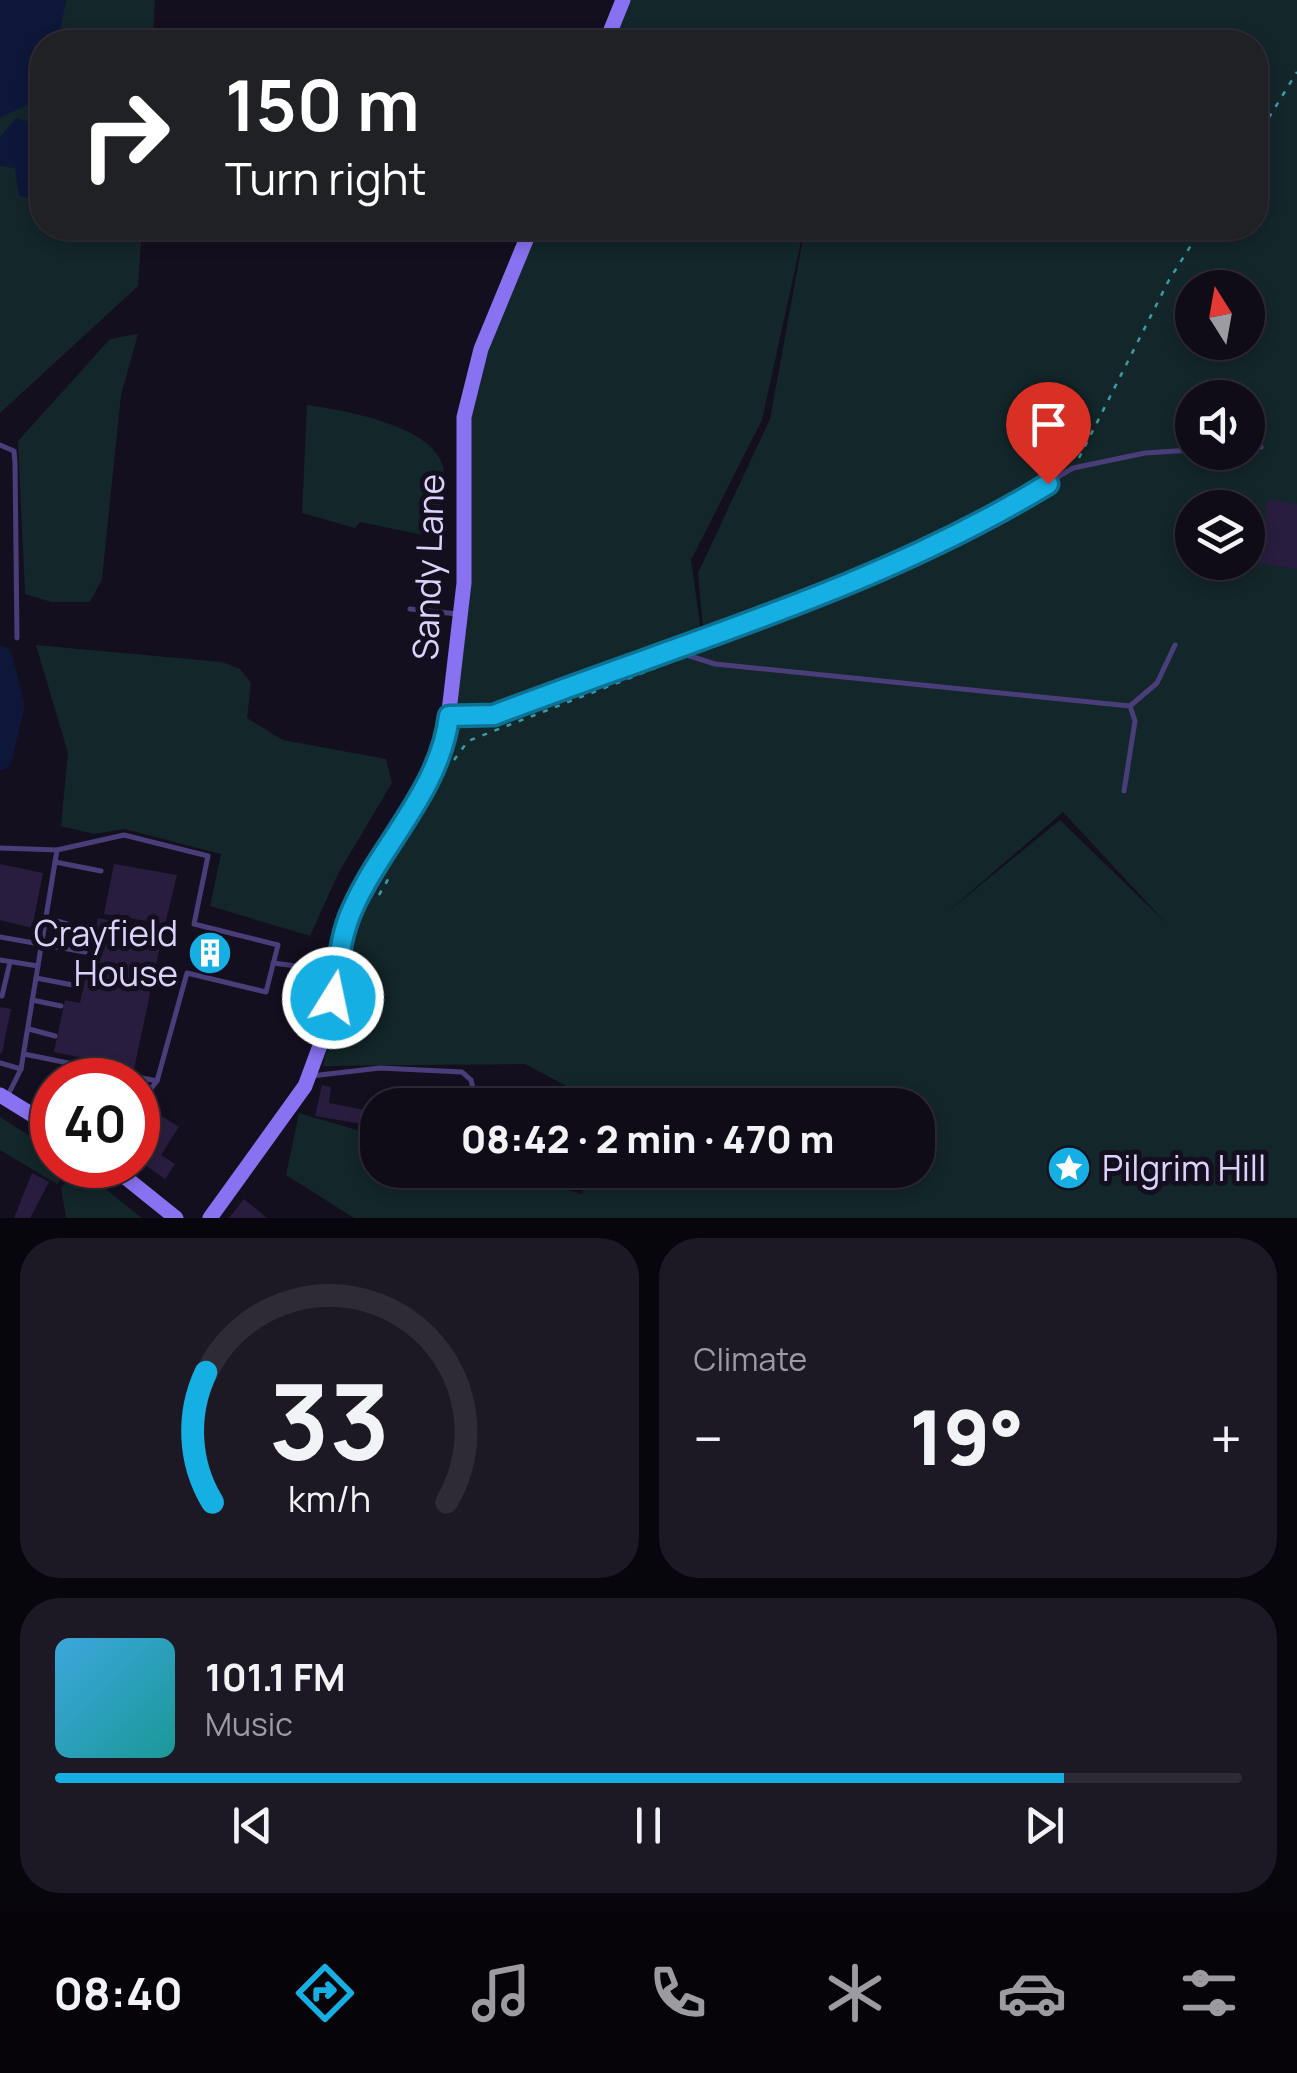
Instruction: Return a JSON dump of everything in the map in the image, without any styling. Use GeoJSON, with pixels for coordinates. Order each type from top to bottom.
{"type":"FeatureCollection","features":[{"type":"Feature","properties":{"kind":"street"},"geometry":{"type":"LineString","coordinates":[[611,30],[623,0]]}},
{"type":"Feature","properties":{"kind":"street","name":"Sandy Lane"},"geometry":{"type":"LineString","coordinates":[[210,1218],[308,1076],[328,1024],[354,904],[417,803],[446,737],[461,614],[464,417],[482,349],[526,240]]}},
{"type":"Feature","properties":{"kind":"street"},"geometry":{"type":"LineString","coordinates":[[3,1097],[30,1114]]}},
{"type":"Feature","properties":{"kind":"street"},"geometry":{"type":"LineString","coordinates":[[139,1188],[176,1218]]}},
{"type":"Feature","properties":{"kind":"lane"},"geometry":{"type":"LineString","coordinates":[[0,444],[14,451],[17,638]]}},
{"type":"Feature","properties":{"kind":"lane"},"geometry":{"type":"LineString","coordinates":[[449,716],[494,715],[869,577],[930,550],[1074,468],[1145,453],[1175,451]]}},
{"type":"Feature","properties":{"kind":"lane"},"geometry":{"type":"LineString","coordinates":[[410,609],[461,614]]}},
{"type":"Feature","properties":{"kind":"lane"},"geometry":{"type":"LineString","coordinates":[[671,650],[684,657],[846,679],[1130,706],[1157,683],[1176,644]]}},
{"type":"Feature","properties":{"kind":"lane"},"geometry":{"type":"LineString","coordinates":[[1124,791],[1136,721],[1130,706]]}},
{"type":"Feature","properties":{"kind":"lane"},"geometry":{"type":"LineString","coordinates":[[0,848],[58,850],[124,835],[208,856],[194,924],[278,945],[266,992],[187,974],[160,1068]]}},
{"type":"Feature","properties":{"kind":"lane"},"geometry":{"type":"LineString","coordinates":[[3,1097],[22,1069],[58,850]]}},
{"type":"Feature","properties":{"kind":"lane"},"geometry":{"type":"LineString","coordinates":[[56,862],[101,871]]}},
{"type":"Feature","properties":{"kind":"lane"},"geometry":{"type":"LineString","coordinates":[[45,918],[92,931]]}},
{"type":"Feature","properties":{"kind":"lane"},"geometry":{"type":"LineString","coordinates":[[0,937],[85,952]]}},
{"type":"Feature","properties":{"kind":"lane"},"geometry":{"type":"LineString","coordinates":[[0,960],[38,966]]}},
{"type":"Feature","properties":{"kind":"lane"},"geometry":{"type":"LineString","coordinates":[[2,996],[10,962]]}},
{"type":"Feature","properties":{"kind":"lane"},"geometry":{"type":"LineString","coordinates":[[273,963],[337,972]]}},
{"type":"Feature","properties":{"kind":"lane"},"geometry":{"type":"LineString","coordinates":[[36,978],[78,986]]}},
{"type":"Feature","properties":{"kind":"lane"},"geometry":{"type":"LineString","coordinates":[[32,1000],[61,1006]]}},
{"type":"Feature","properties":{"kind":"lane"},"geometry":{"type":"LineString","coordinates":[[28,1029],[55,1036]]}},
{"type":"Feature","properties":{"kind":"lane"},"geometry":{"type":"LineString","coordinates":[[24,1054],[43,1058]]}},
{"type":"Feature","properties":{"kind":"lane"},"geometry":{"type":"LineString","coordinates":[[0,1064],[22,1069]]}},
{"type":"Feature","properties":{"kind":"lane"},"geometry":{"type":"LineString","coordinates":[[308,1076],[398,1068],[462,1072],[473,1088]]}},
{"type":"Feature","properties":{"kind":"path"},"geometry":{"type":"LineString","coordinates":[[1268,119],[1297,72]]}},
{"type":"Feature","properties":{"kind":"path"},"geometry":{"type":"LineString","coordinates":[[1074,468],[1169,280],[1194,240]]}},
{"type":"Feature","properties":{"kind":"path"},"geometry":{"type":"LineString","coordinates":[[445,771],[468,741],[684,657]]}},
{"type":"Feature","properties":{"kind":"path"},"geometry":{"type":"LineString","coordinates":[[354,904],[378,895],[397,864]]}},
{"type":"Feature","properties":{"kind":"green space"},"geometry":{"type":"Polygon","coordinates":[[[0,0],[155,0],[154,30],[30,30],[30,240],[141,240],[138,286],[0,413],[0,0]]]}},
{"type":"Feature","properties":{"kind":"green space"},"geometry":{"type":"Polygon","coordinates":[[[629,0],[1297,0],[1297,1218],[354,1218],[286,1175],[299,1113],[360,1131],[360,1188],[561,1188],[582,1194],[584,1188],[935,1188],[935,1088],[570,1088],[525,1064],[323,1066],[334,1024],[348,925],[454,719],[496,718],[704,640],[698,573],[770,419],[803,240],[1268,240],[1268,30],[616,30],[629,0]],[[1063,812],[945,914],[1060,820],[1166,923],[1063,812]]]}},
{"type":"Feature","properties":{"kind":"green space"},"geometry":{"type":"Polygon","coordinates":[[[528,240],[801,240],[762,420],[691,560],[701,631],[494,712],[453,712],[465,417],[483,349],[528,240]]]}},
{"type":"Feature","properties":{"kind":"green space"},"geometry":{"type":"Polygon","coordinates":[[[138,334],[121,395],[102,579],[90,602],[51,602],[25,594],[18,441],[110,339],[138,334]]]}},
{"type":"Feature","properties":{"kind":"green space"},"geometry":{"type":"Polygon","coordinates":[[[307,405],[382,421],[432,448],[441,461],[444,479],[440,509],[432,512],[428,536],[360,522],[355,528],[302,513],[307,405]]]}},
{"type":"Feature","properties":{"kind":"green space"},"geometry":{"type":"Polygon","coordinates":[[[36,645],[222,662],[240,669],[251,683],[247,718],[283,740],[386,759],[392,783],[339,872],[310,936],[210,906],[221,854],[124,829],[94,834],[61,826],[68,753],[36,645]]]}},
{"type":"Feature","properties":{"kind":"green space"},"geometry":{"type":"Polygon","coordinates":[[[0,1117],[30,1136],[30,1168],[0,1150],[0,1117]]]}},
{"type":"Feature","properties":{"kind":"green space"},"geometry":{"type":"Polygon","coordinates":[[[61,1188],[104,1188],[142,1218],[66,1218],[61,1188]]]}},
{"type":"Feature","properties":{"kind":"water"},"geometry":{"type":"Polygon","coordinates":[[[0,0],[66,0],[60,30],[30,30],[29,104],[0,118],[0,0]]]}},
{"type":"Feature","properties":{"kind":"water"},"geometry":{"type":"Polygon","coordinates":[[[16,118],[30,124],[30,198],[19,196],[15,168],[0,166],[0,137],[16,118]]]}},
{"type":"Feature","properties":{"kind":"building"},"geometry":{"type":"Polygon","coordinates":[[[1268,499],[1297,504],[1297,569],[1265,564],[1268,499]]]}},
{"type":"Feature","properties":{"kind":"building"},"geometry":{"type":"Polygon","coordinates":[[[0,864],[43,873],[32,928],[0,920],[0,864]]]}},
{"type":"Feature","properties":{"kind":"building"},"geometry":{"type":"Polygon","coordinates":[[[114,864],[177,875],[165,924],[104,914],[114,864]]]}},
{"type":"Feature","properties":{"kind":"building"},"geometry":{"type":"Polygon","coordinates":[[[98,918],[163,932],[136,1058],[82,1058],[54,1052],[65,1000],[80,1003],[98,918]]]}},
{"type":"Feature","properties":{"kind":"building","name":"Crayfield House"},"geometry":{"type":"Polygon","coordinates":[[[196,936],[232,946],[225,969],[189,960],[196,936]]]}},
{"type":"Feature","properties":{"kind":"building"},"geometry":{"type":"Polygon","coordinates":[[[0,1007],[11,1009],[2,1053],[0,1053],[0,1007]]]}},
{"type":"Feature","properties":{"kind":"building"},"geometry":{"type":"Polygon","coordinates":[[[322,1085],[331,1087],[329,1103],[360,1109],[360,1124],[315,1116],[322,1085]]]}},
{"type":"Feature","properties":{"kind":"building"},"geometry":{"type":"Polygon","coordinates":[[[160,1115],[179,1127],[161,1155],[175,1164],[165,1179],[160,1175],[160,1115]]]}},
{"type":"Feature","properties":{"kind":"building"},"geometry":{"type":"Polygon","coordinates":[[[30,1178],[30,1188],[46,1188],[30,1218],[14,1218],[30,1178]]]}},
{"type":"Feature","properties":{"kind":"building"},"geometry":{"type":"Polygon","coordinates":[[[244,1199],[267,1218],[229,1218],[244,1199]]]}},
{"type":"Feature","properties":{"kind":"waterway"},"geometry":{"type":"LineString","coordinates":[[0,658],[12,706],[0,757]]}},
{"type":"Feature","properties":{"kind":"place","name":"Crayfield House"},"geometry":{"type":"Point","coordinates":[210,953]}},
{"type":"Feature","properties":{"kind":"place","name":"Pilgrim Hill"},"geometry":{"type":"Point","coordinates":[1069,1168]}},
{"type":"Feature","properties":{"kind":"route"},"geometry":{"type":"LineString","coordinates":[[333,998],[346,924],[354,904],[417,803],[446,737],[449,716],[494,715],[869,577],[946,543],[1048,484]]}}]}
